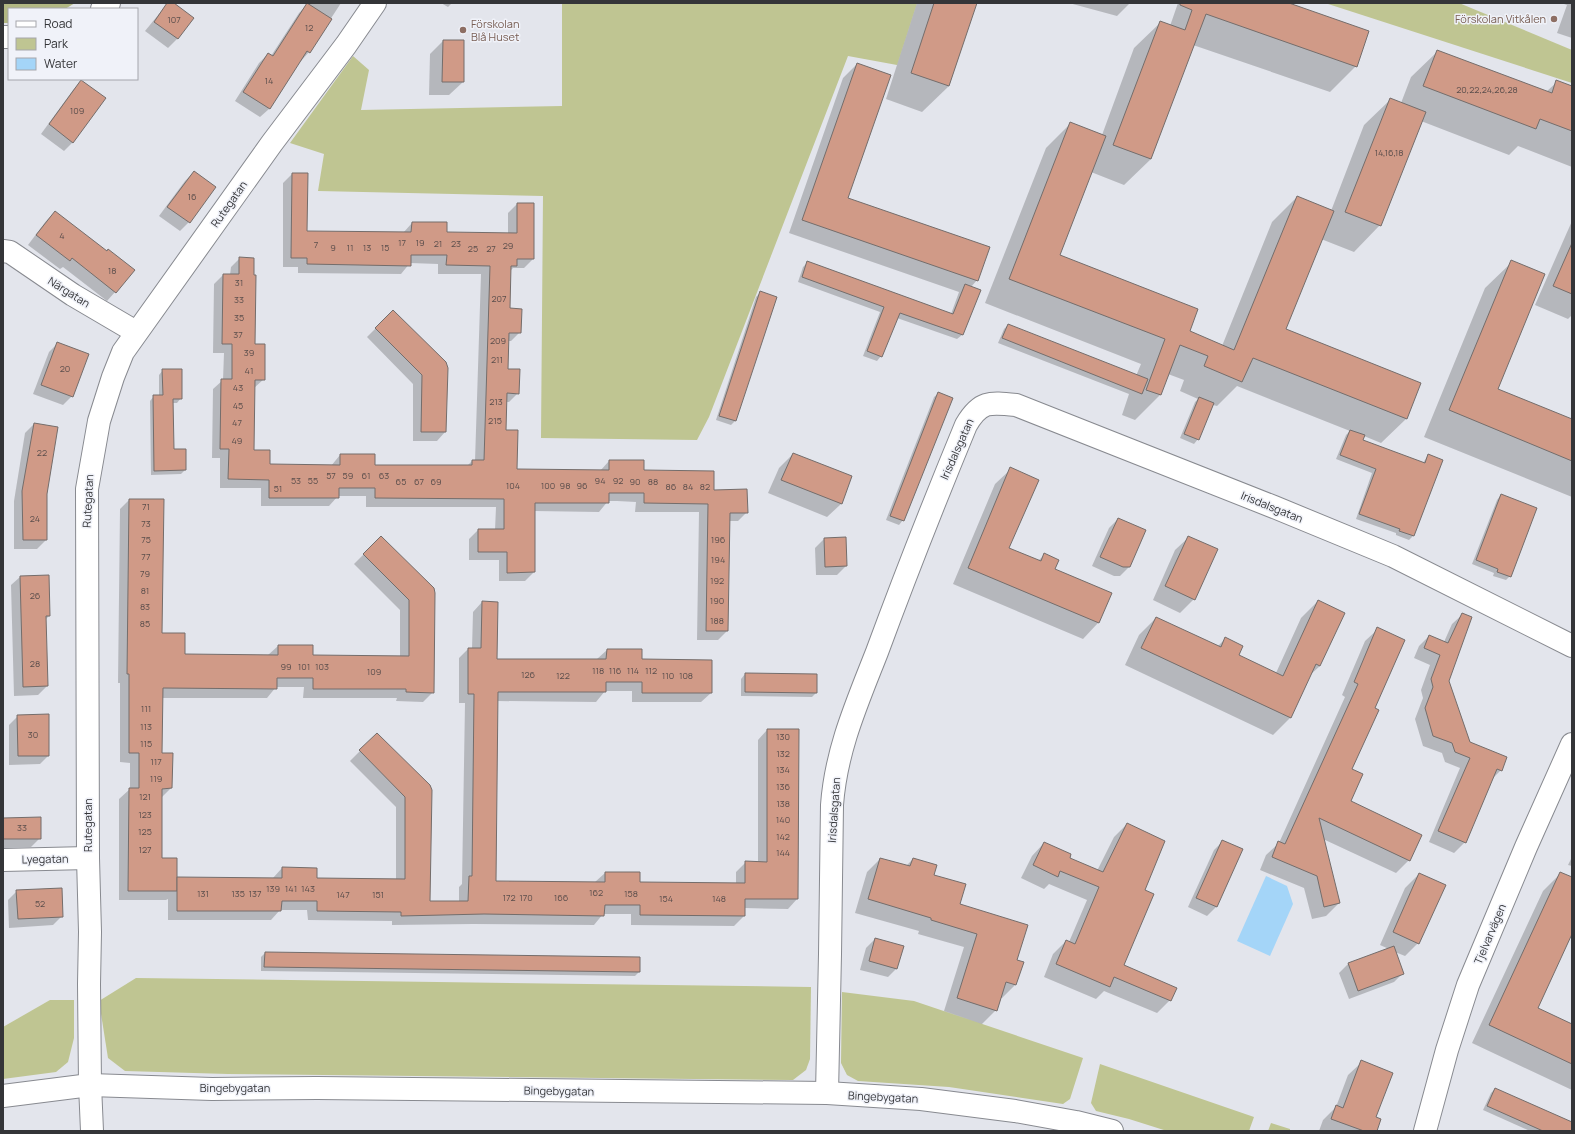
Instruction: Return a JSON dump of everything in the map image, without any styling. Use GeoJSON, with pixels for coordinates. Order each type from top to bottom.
{"type":"FeatureCollection","features":[{"type":"Feature","properties":{"kind":"street","name":"Rutegatan"},"geometry":{"type":"LineString","coordinates":[[92,1131],[90,1085],[90,932],[88,858],[87,489],[99,421],[113,377],[123,352],[136,332],[272,143],[346,45],[374,3]]}},
{"type":"Feature","properties":{"kind":"street","name":"Närgatan"},"geometry":{"type":"LineString","coordinates":[[3,251],[10,252],[73,295],[136,332]]}},
{"type":"Feature","properties":{"kind":"street","name":"Irisdalsgatan"},"geometry":{"type":"LineString","coordinates":[[827,1093],[832,805],[834,781],[843,742],[899,592],[966,425],[973,414],[982,406],[997,403],[1016,405],[1274,507],[1393,556],[1572,646]]}},
{"type":"Feature","properties":{"kind":"street","name":"Tjelvarvägen"},"geometry":{"type":"LineString","coordinates":[[1425,1131],[1446,1050],[1468,985],[1572,744]]}},
{"type":"Feature","properties":{"kind":"street","name":"Lyegatan"},"geometry":{"type":"LineString","coordinates":[[3,860],[88,858]]}},
{"type":"Feature","properties":{"kind":"street","name":"Bingebygatan"},"geometry":{"type":"LineString","coordinates":[[3,1096],[90,1085],[212,1089],[317,1088],[827,1093],[921,1099],[1015,1111],[1076,1122],[1112,1131]]}},
{"type":"Feature","properties":{"kind":"green space"},"geometry":{"type":"Polygon","coordinates":[[[3,3],[75,3],[67,8],[8,8],[8,23],[3,23],[3,3]]]}},
{"type":"Feature","properties":{"kind":"green space"},"geometry":{"type":"Polygon","coordinates":[[[562,3],[917,3],[897,65],[848,56],[709,417],[697,440],[541,438],[543,196],[318,191],[324,154],[290,143],[353,56],[369,70],[361,110],[562,106],[562,3]]]}},
{"type":"Feature","properties":{"kind":"green space"},"geometry":{"type":"Polygon","coordinates":[[[1325,3],[1459,3],[1572,50],[1572,83],[1325,3]]]}},
{"type":"Feature","properties":{"kind":"green space"},"geometry":{"type":"Polygon","coordinates":[[[136,978],[811,987],[810,1059],[806,1070],[793,1080],[228,1074],[125,1071],[108,1058],[99,1001],[136,978]]]}},
{"type":"Feature","properties":{"kind":"green space"},"geometry":{"type":"Polygon","coordinates":[[[842,992],[914,1001],[1083,1058],[1070,1099],[1063,1104],[949,1087],[858,1081],[847,1075],[841,1063],[842,992]]]}},
{"type":"Feature","properties":{"kind":"green space"},"geometry":{"type":"Polygon","coordinates":[[[50,1000],[74,1000],[74,1038],[68,1062],[56,1072],[3,1079],[3,1027],[50,1000]]]}},
{"type":"Feature","properties":{"kind":"green space"},"geometry":{"type":"Polygon","coordinates":[[[1100,1064],[1254,1117],[1249,1131],[1167,1131],[1129,1119],[1096,1111],[1091,1103],[1100,1064]]]}},
{"type":"Feature","properties":{"kind":"green space"},"geometry":{"type":"Polygon","coordinates":[[[1271,1123],[1290,1129],[1290,1131],[1268,1131],[1271,1123]]]}},
{"type":"Feature","properties":{"kind":"water"},"geometry":{"type":"Polygon","coordinates":[[[1266,876],[1287,886],[1293,904],[1270,956],[1237,941],[1266,876]]]}},
{"type":"Feature","properties":{"kind":"building"},"geometry":{"type":"Polygon","coordinates":[[[167,3],[174,3],[194,18],[178,39],[154,22],[167,3]]]}},
{"type":"Feature","properties":{"kind":"building"},"geometry":{"type":"Polygon","coordinates":[[[307,3],[332,19],[310,53],[307,51],[270,109],[243,92],[268,53],[273,56],[307,3]]]}},
{"type":"Feature","properties":{"kind":"building"},"geometry":{"type":"Polygon","coordinates":[[[934,3],[977,3],[949,86],[911,73],[934,3]]]}},
{"type":"Feature","properties":{"kind":"building"},"geometry":{"type":"Polygon","coordinates":[[[1180,3],[1289,3],[1369,31],[1357,67],[1206,14],[1151,159],[1113,145],[1160,21],[1185,30],[1192,10],[1180,5],[1180,3]]]}},
{"type":"Feature","properties":{"kind":"building"},"geometry":{"type":"Polygon","coordinates":[[[443,40],[464,40],[464,82],[442,82],[443,40]]]}},
{"type":"Feature","properties":{"kind":"building"},"geometry":{"type":"Polygon","coordinates":[[[1437,50],[1552,93],[1556,80],[1572,86],[1572,131],[1540,119],[1536,129],[1423,86],[1437,50]]]}},
{"type":"Feature","properties":{"kind":"building"},"geometry":{"type":"Polygon","coordinates":[[[857,63],[891,75],[848,198],[990,247],[978,281],[802,220],[857,63]]]}},
{"type":"Feature","properties":{"kind":"building"},"geometry":{"type":"Polygon","coordinates":[[[81,80],[106,98],[73,143],[49,124],[81,80]]]}},
{"type":"Feature","properties":{"kind":"building"},"geometry":{"type":"Polygon","coordinates":[[[1390,98],[1426,112],[1381,226],[1345,212],[1390,98]]]}},
{"type":"Feature","properties":{"kind":"building"},"geometry":{"type":"Polygon","coordinates":[[[1070,122],[1106,136],[1060,255],[1198,309],[1190,331],[1234,350],[1297,196],[1334,211],[1286,329],[1421,383],[1407,419],[1253,358],[1242,382],[1204,366],[1208,356],[1180,345],[1161,395],[1146,390],[1165,339],[1009,279],[1070,122]]]}},
{"type":"Feature","properties":{"kind":"building"},"geometry":{"type":"Polygon","coordinates":[[[194,171],[216,187],[190,223],[167,207],[194,171]]]}},
{"type":"Feature","properties":{"kind":"building"},"geometry":{"type":"Polygon","coordinates":[[[292,173],[308,173],[307,231],[411,232],[412,222],[447,222],[447,232],[517,233],[517,203],[534,203],[534,259],[517,259],[517,266],[511,266],[510,308],[522,309],[521,333],[509,333],[508,369],[520,369],[519,394],[507,393],[506,430],[518,430],[517,469],[609,470],[609,460],[644,460],[644,470],[714,471],[714,490],[747,489],[748,513],[730,513],[728,631],[706,631],[708,504],[644,503],[644,493],[609,493],[609,503],[535,503],[535,572],[507,573],[507,552],[478,552],[478,529],[504,529],[504,499],[375,498],[375,488],[339,488],[339,498],[269,498],[269,480],[228,479],[229,449],[220,449],[221,379],[232,379],[232,344],[222,344],[223,274],[239,274],[239,257],[254,258],[254,275],[256,275],[255,344],[265,344],[265,380],[255,380],[254,450],[270,450],[270,464],[340,465],[340,454],[375,454],[375,465],[472,465],[472,460],[484,460],[490,266],[446,265],[447,255],[411,255],[411,266],[307,264],[307,258],[291,258],[292,173]]]}},
{"type":"Feature","properties":{"kind":"building"},"geometry":{"type":"Polygon","coordinates":[[[55,211],[107,251],[108,249],[135,270],[116,293],[72,258],[70,261],[36,235],[55,211]]]}},
{"type":"Feature","properties":{"kind":"building"},"geometry":{"type":"Polygon","coordinates":[[[1572,243],[1572,294],[1553,286],[1572,243]]]}},
{"type":"Feature","properties":{"kind":"building"},"geometry":{"type":"Polygon","coordinates":[[[1511,260],[1545,274],[1498,389],[1572,419],[1572,461],[1449,410],[1511,260]]]}},
{"type":"Feature","properties":{"kind":"building"},"geometry":{"type":"Polygon","coordinates":[[[807,261],[953,314],[965,284],[981,290],[963,335],[900,313],[882,357],[867,351],[884,307],[802,277],[807,261]]]}},
{"type":"Feature","properties":{"kind":"building"},"geometry":{"type":"Polygon","coordinates":[[[760,291],[777,297],[736,421],[719,416],[760,291]]]}},
{"type":"Feature","properties":{"kind":"building"},"geometry":{"type":"Polygon","coordinates":[[[393,310],[446,362],[448,368],[446,432],[421,432],[422,375],[375,328],[393,310]]]}},
{"type":"Feature","properties":{"kind":"building"},"geometry":{"type":"Polygon","coordinates":[[[1008,324],[1148,379],[1142,394],[1002,338],[1008,324]]]}},
{"type":"Feature","properties":{"kind":"building"},"geometry":{"type":"Polygon","coordinates":[[[57,342],[89,354],[73,397],[41,385],[57,342]]]}},
{"type":"Feature","properties":{"kind":"building"},"geometry":{"type":"Polygon","coordinates":[[[162,369],[182,369],[182,399],[173,399],[174,449],[186,449],[186,470],[154,471],[153,395],[163,395],[162,369]]]}},
{"type":"Feature","properties":{"kind":"building"},"geometry":{"type":"Polygon","coordinates":[[[938,392],[953,398],[904,521],[890,516],[938,392]]]}},
{"type":"Feature","properties":{"kind":"building"},"geometry":{"type":"Polygon","coordinates":[[[1199,397],[1214,403],[1199,440],[1184,434],[1199,397]]]}},
{"type":"Feature","properties":{"kind":"building"},"geometry":{"type":"Polygon","coordinates":[[[34,423],[58,427],[47,494],[47,540],[23,540],[22,491],[34,423]]]}},
{"type":"Feature","properties":{"kind":"building"},"geometry":{"type":"Polygon","coordinates":[[[1350,430],[1365,435],[1363,440],[1425,463],[1428,454],[1443,460],[1414,536],[1399,531],[1400,529],[1359,514],[1376,469],[1340,455],[1350,430]]]}},
{"type":"Feature","properties":{"kind":"building"},"geometry":{"type":"Polygon","coordinates":[[[793,453],[852,476],[842,504],[781,480],[793,453]]]}},
{"type":"Feature","properties":{"kind":"building"},"geometry":{"type":"Polygon","coordinates":[[[1010,467],[1039,480],[1009,548],[1041,561],[1044,553],[1059,560],[1055,569],[1112,593],[1099,623],[968,568],[1010,467]]]}},
{"type":"Feature","properties":{"kind":"building"},"geometry":{"type":"Polygon","coordinates":[[[1501,494],[1537,508],[1511,577],[1497,572],[1498,569],[1476,560],[1501,494]]]}},
{"type":"Feature","properties":{"kind":"building"},"geometry":{"type":"Polygon","coordinates":[[[129,499],[164,499],[162,633],[185,633],[185,654],[278,655],[278,645],[313,645],[313,655],[409,656],[409,600],[363,554],[381,536],[434,588],[435,593],[434,693],[406,692],[406,689],[313,689],[313,678],[277,678],[277,689],[163,688],[162,753],[173,753],[172,788],[162,789],[162,858],[177,858],[177,891],[128,891],[129,788],[139,788],[139,753],[129,753],[129,674],[127,674],[129,499]]]}},
{"type":"Feature","properties":{"kind":"building"},"geometry":{"type":"Polygon","coordinates":[[[1118,518],[1146,530],[1130,567],[1123,567],[1100,557],[1118,518]]]}},
{"type":"Feature","properties":{"kind":"building"},"geometry":{"type":"Polygon","coordinates":[[[1188,536],[1218,549],[1195,600],[1165,586],[1188,536]]]}},
{"type":"Feature","properties":{"kind":"building"},"geometry":{"type":"Polygon","coordinates":[[[846,537],[847,566],[825,567],[824,538],[846,537]]]}},
{"type":"Feature","properties":{"kind":"building"},"geometry":{"type":"Polygon","coordinates":[[[49,575],[50,616],[46,616],[48,686],[23,687],[20,576],[49,575]]]}},
{"type":"Feature","properties":{"kind":"building"},"geometry":{"type":"Polygon","coordinates":[[[1318,600],[1345,613],[1320,666],[1316,664],[1291,718],[1141,648],[1156,617],[1221,647],[1225,637],[1243,646],[1239,655],[1283,676],[1318,600]]]}},
{"type":"Feature","properties":{"kind":"building"},"geometry":{"type":"Polygon","coordinates":[[[482,601],[498,602],[497,659],[606,659],[607,649],[642,649],[642,659],[712,660],[712,693],[642,693],[642,682],[606,682],[606,692],[498,692],[496,881],[605,882],[605,872],[640,872],[640,882],[745,883],[745,861],[767,862],[767,729],[799,729],[798,899],[745,899],[745,916],[640,915],[640,905],[605,905],[604,916],[484,914],[401,916],[401,912],[317,911],[317,901],[282,901],[281,911],[177,911],[177,877],[282,878],[282,867],[317,868],[317,878],[405,879],[405,797],[359,750],[377,733],[430,785],[432,790],[430,901],[468,901],[469,876],[472,876],[474,694],[468,694],[468,648],[481,648],[482,601]]]}},
{"type":"Feature","properties":{"kind":"building"},"geometry":{"type":"Polygon","coordinates":[[[1462,613],[1472,617],[1449,681],[1470,742],[1507,757],[1502,771],[1497,769],[1466,843],[1438,831],[1470,758],[1455,752],[1452,743],[1433,736],[1425,708],[1433,687],[1431,679],[1440,655],[1424,648],[1429,635],[1448,643],[1462,613]]]}},
{"type":"Feature","properties":{"kind":"building"},"geometry":{"type":"Polygon","coordinates":[[[1377,627],[1405,640],[1375,708],[1379,710],[1352,769],[1363,774],[1351,801],[1422,835],[1410,861],[1319,818],[1340,903],[1324,907],[1317,876],[1272,857],[1278,841],[1285,844],[1358,684],[1354,682],[1377,627]]]}},
{"type":"Feature","properties":{"kind":"building"},"geometry":{"type":"Polygon","coordinates":[[[745,673],[817,674],[817,693],[745,692],[745,673]]]}},
{"type":"Feature","properties":{"kind":"building"},"geometry":{"type":"Polygon","coordinates":[[[49,714],[49,756],[18,756],[17,715],[49,714]]]}},
{"type":"Feature","properties":{"kind":"building"},"geometry":{"type":"Polygon","coordinates":[[[41,817],[41,839],[3,839],[3,818],[41,817]]]}},
{"type":"Feature","properties":{"kind":"building"},"geometry":{"type":"Polygon","coordinates":[[[1127,823],[1165,841],[1145,890],[1154,894],[1124,965],[1177,988],[1171,1001],[1114,977],[1110,987],[1056,964],[1066,940],[1075,944],[1099,887],[1060,871],[1058,877],[1033,865],[1044,842],[1071,854],[1070,858],[1103,872],[1127,823]]]}},
{"type":"Feature","properties":{"kind":"building"},"geometry":{"type":"Polygon","coordinates":[[[1222,840],[1243,849],[1217,907],[1196,898],[1222,840]]]}},
{"type":"Feature","properties":{"kind":"building"},"geometry":{"type":"Polygon","coordinates":[[[880,858],[910,866],[913,858],[937,865],[934,875],[966,884],[960,904],[1028,925],[1017,960],[1024,962],[1016,985],[1006,982],[997,1011],[957,998],[977,934],[868,899],[880,858]]]}},
{"type":"Feature","properties":{"kind":"building"},"geometry":{"type":"Polygon","coordinates":[[[1560,872],[1572,877],[1572,934],[1538,1008],[1572,1024],[1572,1064],[1489,1025],[1560,872]]]}},
{"type":"Feature","properties":{"kind":"building"},"geometry":{"type":"Polygon","coordinates":[[[1419,873],[1446,885],[1419,944],[1393,932],[1419,873]]]}},
{"type":"Feature","properties":{"kind":"building"},"geometry":{"type":"Polygon","coordinates":[[[62,888],[63,917],[18,919],[16,890],[62,888]]]}},
{"type":"Feature","properties":{"kind":"building"},"geometry":{"type":"Polygon","coordinates":[[[875,938],[904,946],[897,969],[869,961],[875,938]]]}},
{"type":"Feature","properties":{"kind":"building"},"geometry":{"type":"Polygon","coordinates":[[[1394,946],[1404,974],[1358,991],[1348,963],[1394,946]]]}},
{"type":"Feature","properties":{"kind":"building"},"geometry":{"type":"Polygon","coordinates":[[[265,952],[640,957],[640,972],[264,967],[265,952]]]}},
{"type":"Feature","properties":{"kind":"building"},"geometry":{"type":"Polygon","coordinates":[[[1361,1060],[1393,1073],[1376,1117],[1381,1119],[1377,1131],[1364,1131],[1331,1119],[1336,1105],[1343,1108],[1361,1060]]]}},
{"type":"Feature","properties":{"kind":"building"},"geometry":{"type":"Polygon","coordinates":[[[1495,1088],[1572,1122],[1572,1131],[1543,1131],[1487,1106],[1495,1088]]]}},
{"type":"Feature","properties":{"kind":"place","name":"Förskolan Vitkålen"},"geometry":{"type":"Point","coordinates":[1554,19]}},
{"type":"Feature","properties":{"kind":"place","name":"Förskolan Blå Huset"},"geometry":{"type":"Point","coordinates":[463,30]}}]}
